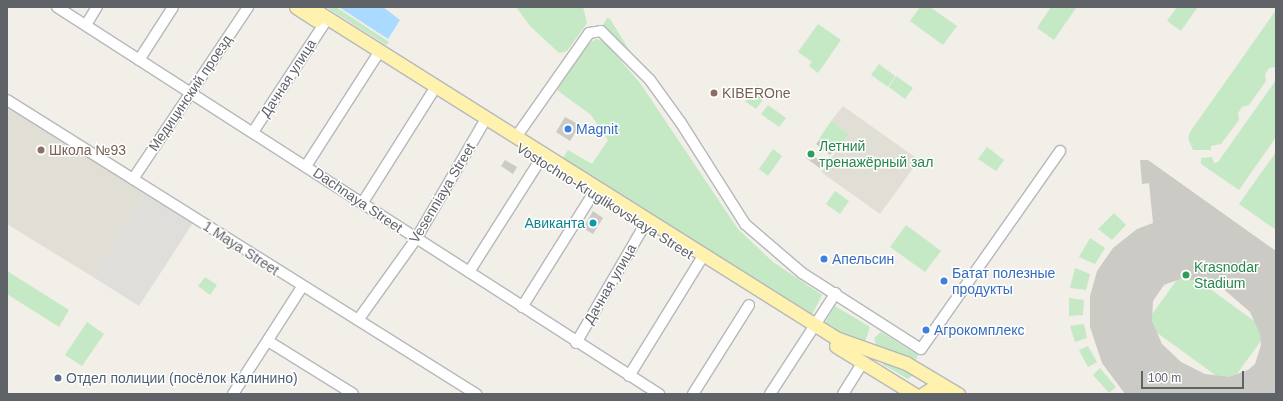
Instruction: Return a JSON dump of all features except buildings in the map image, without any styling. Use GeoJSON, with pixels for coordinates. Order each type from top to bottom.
{"type":"FeatureCollection","features":[{"type":"Feature","properties":{"kind":"main road","name":"Vostochno-Kruglikovskaya Street"},"geometry":{"type":"LineString","coordinates":[[296,7],[700,261],[814,327],[849,345],[906,363],[954,392]]}},
{"type":"Feature","properties":{"kind":"main road"},"geometry":{"type":"LineString","coordinates":[[310,7],[516,136],[814,327]]}},
{"type":"Feature","properties":{"kind":"main road","name":"Vostochno-Kruglikovskaya Street"},"geometry":{"type":"LineString","coordinates":[[814,327],[863,362],[916,394]]}},
{"type":"Feature","properties":{"kind":"main road"},"geometry":{"type":"LineString","coordinates":[[921,372],[914,380],[916,394],[938,389],[954,392]]}},
{"type":"Feature","properties":{"kind":"street","name":"Dachnaya Street"},"geometry":{"type":"LineString","coordinates":[[57,7],[362,202],[576,343],[659,394]]}},
{"type":"Feature","properties":{"kind":"street"},"geometry":{"type":"LineString","coordinates":[[86,25],[97,7]]}},
{"type":"Feature","properties":{"kind":"street"},"geometry":{"type":"LineString","coordinates":[[139,60],[173,7]]}},
{"type":"Feature","properties":{"kind":"street","name":"Медицинский проезд"},"geometry":{"type":"LineString","coordinates":[[132,179],[248,7]]}},
{"type":"Feature","properties":{"kind":"street","name":"Дачная улица"},"geometry":{"type":"LineString","coordinates":[[253,132],[324,24]]}},
{"type":"Feature","properties":{"kind":"street"},"geometry":{"type":"LineString","coordinates":[[516,136],[589,33],[601,31],[650,80],[667,103],[745,224],[781,257],[921,349],[1060,151]]}},
{"type":"Feature","properties":{"kind":"street"},"geometry":{"type":"LineString","coordinates":[[306,166],[376,57]]}},
{"type":"Feature","properties":{"kind":"street"},"geometry":{"type":"LineString","coordinates":[[362,202],[432,93]]}},
{"type":"Feature","properties":{"kind":"street","name":"1 Maya Street"},"geometry":{"type":"LineString","coordinates":[[7,100],[302,287],[358,320],[476,394]]}},
{"type":"Feature","properties":{"kind":"street","name":"Vesenniaya Street"},"geometry":{"type":"LineString","coordinates":[[358,320],[416,239],[483,124]]}},
{"type":"Feature","properties":{"kind":"street"},"geometry":{"type":"LineString","coordinates":[[469,272],[540,160]]}},
{"type":"Feature","properties":{"kind":"street"},"geometry":{"type":"LineString","coordinates":[[522,307],[593,194]]}},
{"type":"Feature","properties":{"kind":"street","name":"Дачная улица"},"geometry":{"type":"LineString","coordinates":[[576,343],[644,226]]}},
{"type":"Feature","properties":{"kind":"street"},"geometry":{"type":"LineString","coordinates":[[629,376],[700,261]]}},
{"type":"Feature","properties":{"kind":"street"},"geometry":{"type":"LineString","coordinates":[[233,394],[302,287]]}},
{"type":"Feature","properties":{"kind":"street"},"geometry":{"type":"LineString","coordinates":[[770,394],[836,293]]}},
{"type":"Feature","properties":{"kind":"street"},"geometry":{"type":"LineString","coordinates":[[693,394],[749,305]]}},
{"type":"Feature","properties":{"kind":"street"},"geometry":{"type":"LineString","coordinates":[[268,341],[353,394]]}},
{"type":"Feature","properties":{"kind":"street"},"geometry":{"type":"LineString","coordinates":[[843,394],[863,362]]}},
{"type":"Feature","properties":{"kind":"shaded area","name":"Школа №93"},"geometry":{"type":"Polygon","coordinates":[[[7,106],[145,194],[93,277],[7,224],[7,106]]]}},
{"type":"Feature","properties":{"kind":"shaded area"},"geometry":{"type":"Polygon","coordinates":[[[843,106],[919,160],[880,214],[821,172],[849,134],[831,121],[843,106]]]}},
{"type":"Feature","properties":{"kind":"shaded area"},"geometry":{"type":"Polygon","coordinates":[[[145,194],[193,223],[139,306],[93,277],[145,194]]]}},
{"type":"Feature","properties":{"kind":"green space"},"geometry":{"type":"Polygon","coordinates":[[[326,7],[336,7],[389,42],[386,45],[326,7]]]}},
{"type":"Feature","properties":{"kind":"green space"},"geometry":{"type":"Polygon","coordinates":[[[516,7],[583,7],[587,23],[567,51],[559,53],[530,26],[516,7]]]}},
{"type":"Feature","properties":{"kind":"green space"},"geometry":{"type":"Polygon","coordinates":[[[920,7],[930,7],[957,26],[943,45],[910,21],[920,7]]]}},
{"type":"Feature","properties":{"kind":"green space"},"geometry":{"type":"Polygon","coordinates":[[[1051,7],[1076,8],[1054,40],[1037,28],[1051,7]]]}},
{"type":"Feature","properties":{"kind":"green space"},"geometry":{"type":"Polygon","coordinates":[[[1177,7],[1197,8],[1181,31],[1167,21],[1177,7]]]}},
{"type":"Feature","properties":{"kind":"green space"},"geometry":{"type":"Polygon","coordinates":[[[1276,10],[1276,67],[1269,68],[1265,74],[1266,81],[1249,105],[1242,107],[1238,113],[1239,120],[1221,144],[1211,146],[1211,150],[1193,150],[1188,138],[1190,132],[1276,10]]]}},
{"type":"Feature","properties":{"kind":"green space"},"geometry":{"type":"Polygon","coordinates":[[[607,18],[610,19],[634,58],[603,25],[607,18]]]}},
{"type":"Feature","properties":{"kind":"green space"},"geometry":{"type":"Polygon","coordinates":[[[818,24],[841,40],[818,73],[809,66],[812,62],[798,52],[818,24]]]}},
{"type":"Feature","properties":{"kind":"green space"},"geometry":{"type":"Polygon","coordinates":[[[596,39],[604,41],[640,83],[738,229],[773,262],[822,295],[812,315],[563,158],[568,150],[592,164],[608,140],[591,115],[557,90],[588,44],[596,39]]]}},
{"type":"Feature","properties":{"kind":"green space"},"geometry":{"type":"Polygon","coordinates":[[[879,64],[895,76],[888,87],[871,75],[879,64]]]}},
{"type":"Feature","properties":{"kind":"green space"},"geometry":{"type":"Polygon","coordinates":[[[896,76],[913,88],[905,99],[889,87],[896,76]]]}},
{"type":"Feature","properties":{"kind":"green space"},"geometry":{"type":"Polygon","coordinates":[[[1276,80],[1276,137],[1239,190],[1201,164],[1201,158],[1212,157],[1214,163],[1218,162],[1276,80]]]}},
{"type":"Feature","properties":{"kind":"green space"},"geometry":{"type":"Polygon","coordinates":[[[757,85],[768,93],[756,109],[745,101],[757,85]]]}},
{"type":"Feature","properties":{"kind":"green space"},"geometry":{"type":"Polygon","coordinates":[[[768,105],[786,118],[779,127],[761,114],[768,105]]]}},
{"type":"Feature","properties":{"kind":"green space"},"geometry":{"type":"Polygon","coordinates":[[[831,121],[849,134],[836,151],[819,139],[831,121]]]}},
{"type":"Feature","properties":{"kind":"green space"},"geometry":{"type":"Polygon","coordinates":[[[987,147],[1004,160],[996,171],[978,159],[987,147]]]}},
{"type":"Feature","properties":{"kind":"green space"},"geometry":{"type":"Polygon","coordinates":[[[773,149],[782,156],[768,176],[759,169],[773,149]]]}},
{"type":"Feature","properties":{"kind":"green space"},"geometry":{"type":"Polygon","coordinates":[[[1276,152],[1276,230],[1239,204],[1276,152]]]}},
{"type":"Feature","properties":{"kind":"green space"},"geometry":{"type":"Polygon","coordinates":[[[835,191],[849,201],[840,214],[826,204],[835,191]]]}},
{"type":"Feature","properties":{"kind":"green space"},"geometry":{"type":"Polygon","coordinates":[[[1114,213],[1126,225],[1112,240],[1098,229],[1114,213]]]}},
{"type":"Feature","properties":{"kind":"green space"},"geometry":{"type":"Polygon","coordinates":[[[906,225],[941,251],[925,272],[890,247],[906,225]]]}},
{"type":"Feature","properties":{"kind":"green space"},"geometry":{"type":"Polygon","coordinates":[[[1090,238],[1105,248],[1095,264],[1079,257],[1090,238]]]}},
{"type":"Feature","properties":{"kind":"green space"},"geometry":{"type":"Polygon","coordinates":[[[1075,268],[1090,274],[1086,290],[1070,288],[1075,268]]]}},
{"type":"Feature","properties":{"kind":"green space"},"geometry":{"type":"Polygon","coordinates":[[[1184,270],[1268,331],[1229,385],[1145,324],[1184,270]]]}},
{"type":"Feature","properties":{"kind":"green space"},"geometry":{"type":"Polygon","coordinates":[[[7,271],[69,310],[59,327],[7,294],[7,271]]]}},
{"type":"Feature","properties":{"kind":"green space"},"geometry":{"type":"Polygon","coordinates":[[[205,277],[217,285],[210,295],[198,286],[205,277]]]}},
{"type":"Feature","properties":{"kind":"green space"},"geometry":{"type":"Polygon","coordinates":[[[1069,298],[1084,300],[1083,315],[1069,316],[1069,298]]]}},
{"type":"Feature","properties":{"kind":"green space"},"geometry":{"type":"Polygon","coordinates":[[[835,306],[870,327],[865,342],[850,341],[824,324],[835,306]]]}},
{"type":"Feature","properties":{"kind":"green space"},"geometry":{"type":"Polygon","coordinates":[[[87,322],[104,334],[82,366],[65,355],[87,322]]]}},
{"type":"Feature","properties":{"kind":"green space"},"geometry":{"type":"Polygon","coordinates":[[[1084,324],[1087,338],[1075,342],[1070,326],[1084,324]]]}},
{"type":"Feature","properties":{"kind":"green space"},"geometry":{"type":"Polygon","coordinates":[[[881,332],[918,355],[916,360],[877,348],[874,338],[881,332]]]}},
{"type":"Feature","properties":{"kind":"green space"},"geometry":{"type":"Polygon","coordinates":[[[1088,346],[1097,362],[1088,367],[1079,350],[1088,346]]]}},
{"type":"Feature","properties":{"kind":"green space"},"geometry":{"type":"Polygon","coordinates":[[[883,361],[895,363],[914,374],[908,379],[882,364],[883,361]]]}},
{"type":"Feature","properties":{"kind":"green space"},"geometry":{"type":"Polygon","coordinates":[[[1100,368],[1116,387],[1109,393],[1093,375],[1100,368]]]}},
{"type":"Feature","properties":{"kind":"water"},"geometry":{"type":"Polygon","coordinates":[[[339,7],[383,7],[400,20],[388,39],[339,7]]]}},
{"type":"Feature","properties":{"kind":"place","name":"KIBEROne"},"geometry":{"type":"Point","coordinates":[714,93]}},
{"type":"Feature","properties":{"kind":"place","name":"Magnit"},"geometry":{"type":"Point","coordinates":[568,129]}},
{"type":"Feature","properties":{"kind":"place","name":"Школа №93"},"geometry":{"type":"Point","coordinates":[41,150]}},
{"type":"Feature","properties":{"kind":"place","name":"Летний тренажёрный зал"},"geometry":{"type":"Point","coordinates":[811,154]}},
{"type":"Feature","properties":{"kind":"place","name":"Авиканта"},"geometry":{"type":"Point","coordinates":[593,223]}},
{"type":"Feature","properties":{"kind":"place","name":"Апельсин"},"geometry":{"type":"Point","coordinates":[824,259]}},
{"type":"Feature","properties":{"kind":"place","name":"Krasnodar Stadium"},"geometry":{"type":"Point","coordinates":[1186,275]}},
{"type":"Feature","properties":{"kind":"place","name":"Батат полезные продукты"},"geometry":{"type":"Point","coordinates":[944,281]}},
{"type":"Feature","properties":{"kind":"place","name":"Агрокомплекс"},"geometry":{"type":"Point","coordinates":[926,330]}},
{"type":"Feature","properties":{"kind":"place","name":"Отдел полиции (посёлок Калинино)"},"geometry":{"type":"Point","coordinates":[58,378]}}]}
